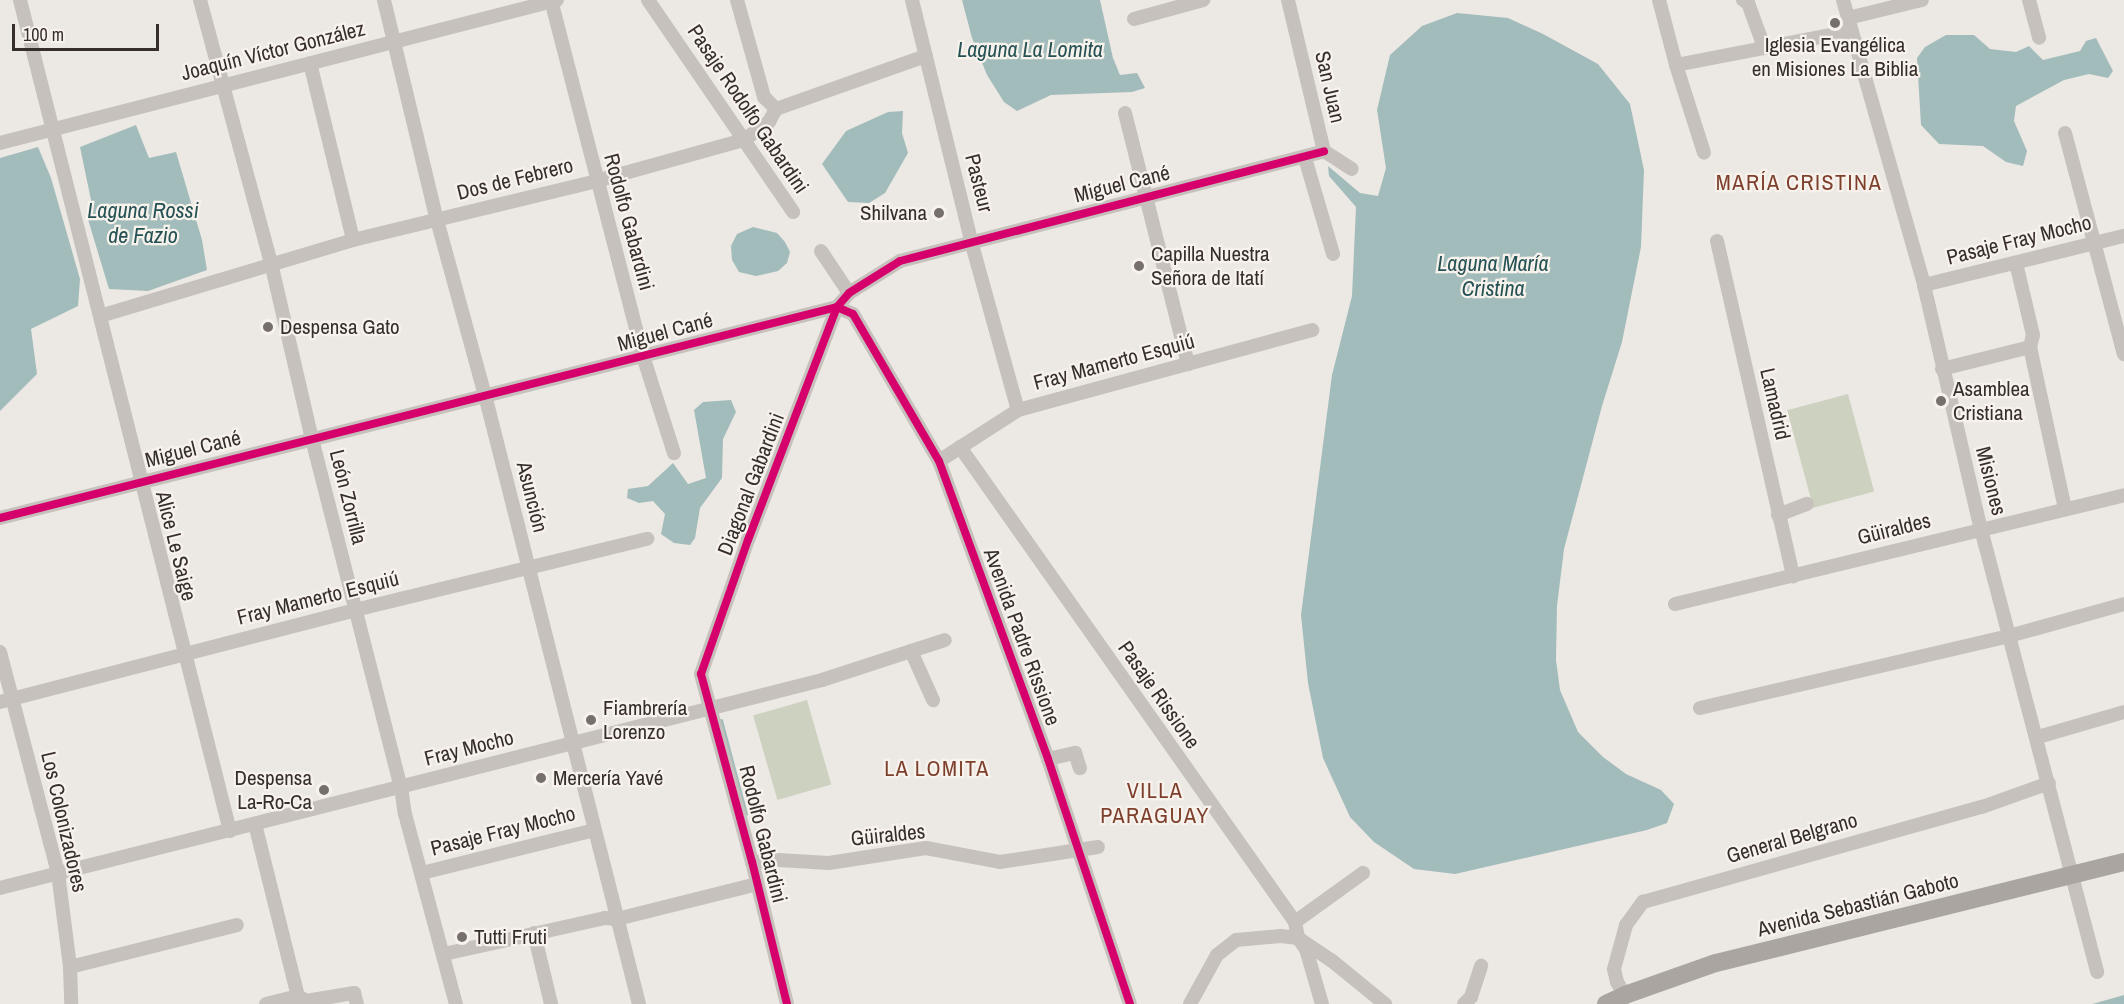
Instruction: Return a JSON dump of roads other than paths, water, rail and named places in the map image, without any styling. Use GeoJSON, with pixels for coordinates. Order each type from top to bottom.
{"type":"FeatureCollection","features":[{"type":"Feature","properties":{"kind":"main road","name":"Avenida Sebastián Gaboto"},"geometry":{"type":"LineString","coordinates":[[1606,1004],[1624,995],[1716,963],[2124,862]]}},
{"type":"Feature","properties":{"kind":"street","name":"Alice Le Saige"},"geometry":{"type":"LineString","coordinates":[[20,0],[230,831]]}},
{"type":"Feature","properties":{"kind":"street","name":"León Zorrilla"},"geometry":{"type":"LineString","coordinates":[[200,0],[221,85],[271,263],[312,439],[401,787],[405,814],[456,1004]]}},
{"type":"Feature","properties":{"kind":"street","name":"Asunción"},"geometry":{"type":"LineString","coordinates":[[384,0],[437,220],[485,395],[639,1004]]}},
{"type":"Feature","properties":{"kind":"street","name":"Pasaje Rodolfo Gabardini"},"geometry":{"type":"LineString","coordinates":[[648,0],[793,212]]}},
{"type":"Feature","properties":{"kind":"street"},"geometry":{"type":"LineString","coordinates":[[737,0],[764,97],[776,109]]}},
{"type":"Feature","properties":{"kind":"street","name":"Pasteur"},"geometry":{"type":"LineString","coordinates":[[912,0],[971,240],[1018,410]]}},
{"type":"Feature","properties":{"kind":"street"},"geometry":{"type":"LineString","coordinates":[[1134,19],[1203,0]]}},
{"type":"Feature","properties":{"kind":"street","name":"San Juan"},"geometry":{"type":"LineString","coordinates":[[1288,0],[1324,151],[1352,169]]}},
{"type":"Feature","properties":{"kind":"street"},"geometry":{"type":"LineString","coordinates":[[1659,0],[1676,65],[1704,153]]}},
{"type":"Feature","properties":{"kind":"street"},"geometry":{"type":"LineString","coordinates":[[1743,0],[1748,3],[1764,47]]}},
{"type":"Feature","properties":{"kind":"street","name":"Misiones"},"geometry":{"type":"LineString","coordinates":[[1844,0],[1924,285],[1981,529],[2038,737],[2097,972]]}},
{"type":"Feature","properties":{"kind":"street"},"geometry":{"type":"LineString","coordinates":[[1676,65],[1764,47],[1849,24],[1922,0]]}},
{"type":"Feature","properties":{"kind":"street"},"geometry":{"type":"LineString","coordinates":[[2029,0],[2039,38]]}},
{"type":"Feature","properties":{"kind":"street","name":"Joaquín Víctor González"},"geometry":{"type":"LineString","coordinates":[[0,143],[553,1]]}},
{"type":"Feature","properties":{"kind":"street","name":"Rodolfo Gabardini"},"geometry":{"type":"LineString","coordinates":[[553,1],[596,181],[643,356],[674,453]]}},
{"type":"Feature","properties":{"kind":"street","name":"Dos de Febrero"},"geometry":{"type":"LineString","coordinates":[[100,316],[353,240],[596,181],[744,140],[769,122],[776,109],[926,56]]}},
{"type":"Feature","properties":{"kind":"street"},"geometry":{"type":"LineString","coordinates":[[310,63],[353,240]]}},
{"type":"Feature","properties":{"kind":"street"},"geometry":{"type":"LineString","coordinates":[[1125,113],[1188,364]]}},
{"type":"Feature","properties":{"kind":"street"},"geometry":{"type":"LineString","coordinates":[[2065,133],[2124,351]]}},
{"type":"Feature","properties":{"kind":"street","name":"Miguel Cané"},"geometry":{"type":"LineString","coordinates":[[0,518],[142,480],[837,307],[849,292],[900,261],[971,240],[1305,158],[1324,151]]}},
{"type":"Feature","properties":{"kind":"street"},"geometry":{"type":"LineString","coordinates":[[1305,158],[1333,255]]}},
{"type":"Feature","properties":{"kind":"street","name":"Pasaje Fray Mocho"},"geometry":{"type":"LineString","coordinates":[[1924,285],[2124,236]]}},
{"type":"Feature","properties":{"kind":"street","name":"Lamadrid"},"geometry":{"type":"LineString","coordinates":[[1717,240],[1793,576]]}},
{"type":"Feature","properties":{"kind":"street"},"geometry":{"type":"LineString","coordinates":[[821,250],[849,292]]}},
{"type":"Feature","properties":{"kind":"street"},"geometry":{"type":"LineString","coordinates":[[2016,263],[2033,335],[2030,347],[2065,509]]}},
{"type":"Feature","properties":{"kind":"street","name":"Avenida Padre Rissione"},"geometry":{"type":"LineString","coordinates":[[837,307],[854,314],[939,461],[1048,759],[1077,852],[1130,1004]]}},
{"type":"Feature","properties":{"kind":"street","name":"Diagonal Gabardini"},"geometry":{"type":"LineString","coordinates":[[701,674],[748,540],[837,307]]}},
{"type":"Feature","properties":{"kind":"street","name":"Fray Mamerto Esquiú"},"geometry":{"type":"LineString","coordinates":[[939,461],[1018,410],[1312,330]]}},
{"type":"Feature","properties":{"kind":"street"},"geometry":{"type":"LineString","coordinates":[[1942,369],[2030,347]]}},
{"type":"Feature","properties":{"kind":"street","name":"Pasaje Rissione"},"geometry":{"type":"LineString","coordinates":[[960,447],[1295,922],[1298,938],[1306,949],[1322,1004]]}},
{"type":"Feature","properties":{"kind":"street","name":"Güiraldes"},"geometry":{"type":"LineString","coordinates":[[1675,604],[2124,495]]}},
{"type":"Feature","properties":{"kind":"street"},"geometry":{"type":"LineString","coordinates":[[1779,515],[1807,504]]}},
{"type":"Feature","properties":{"kind":"street","name":"Fray Mamerto Esquiú"},"geometry":{"type":"LineString","coordinates":[[6,700],[355,610],[647,539]]}},
{"type":"Feature","properties":{"kind":"street"},"geometry":{"type":"LineString","coordinates":[[1700,708],[2009,636],[2124,604]]}},
{"type":"Feature","properties":{"kind":"street","name":"Fray Mocho"},"geometry":{"type":"LineString","coordinates":[[0,888],[822,680],[945,640]]}},
{"type":"Feature","properties":{"kind":"street"},"geometry":{"type":"LineString","coordinates":[[911,651],[933,700]]}},
{"type":"Feature","properties":{"kind":"street","name":"Los Colonizadores"},"geometry":{"type":"LineString","coordinates":[[0,652],[6,700],[58,873],[70,967],[71,1004]]}},
{"type":"Feature","properties":{"kind":"street","name":"Rodolfo Gabardini"},"geometry":{"type":"LineString","coordinates":[[701,674],[752,862],[787,1004]]}},
{"type":"Feature","properties":{"kind":"street"},"geometry":{"type":"LineString","coordinates":[[2038,737],[2124,712]]}},
{"type":"Feature","properties":{"kind":"street"},"geometry":{"type":"LineString","coordinates":[[1048,759],[1075,753],[1080,768]]}},
{"type":"Feature","properties":{"kind":"street","name":"General Belgrano"},"geometry":{"type":"LineString","coordinates":[[1624,995],[1617,982],[1614,969],[1626,925],[1643,902],[1982,807],[2049,783]]}},
{"type":"Feature","properties":{"kind":"street"},"geometry":{"type":"LineString","coordinates":[[255,824],[297,1000]]}},
{"type":"Feature","properties":{"kind":"street","name":"Pasaje Fray Mocho"},"geometry":{"type":"LineString","coordinates":[[422,873],[595,830]]}},
{"type":"Feature","properties":{"kind":"street","name":"Güiraldes"},"geometry":{"type":"LineString","coordinates":[[752,862],[778,860],[829,863],[926,848],[1000,862],[1098,847]]}},
{"type":"Feature","properties":{"kind":"street"},"geometry":{"type":"LineString","coordinates":[[1295,922],[1363,873]]}},
{"type":"Feature","properties":{"kind":"street"},"geometry":{"type":"LineString","coordinates":[[444,954],[605,918],[617,919],[757,884]]}},
{"type":"Feature","properties":{"kind":"street"},"geometry":{"type":"LineString","coordinates":[[70,967],[237,925]]}},
{"type":"Feature","properties":{"kind":"street"},"geometry":{"type":"LineString","coordinates":[[534,933],[551,1004]]}},
{"type":"Feature","properties":{"kind":"street"},"geometry":{"type":"LineString","coordinates":[[1190,1004],[1216,955],[1236,940],[1281,936],[1298,938],[1331,960],[1385,1004]]}},
{"type":"Feature","properties":{"kind":"street"},"geometry":{"type":"LineString","coordinates":[[1464,1004],[1472,997],[1481,966]]}},
{"type":"Feature","properties":{"kind":"street"},"geometry":{"type":"LineString","coordinates":[[266,1004],[297,1000],[355,998]]}},
{"type":"Feature","properties":{"kind":"water","name":"Laguna La Lomita"},"geometry":{"type":"Polygon","coordinates":[[[962,0],[1100,0],[1113,58],[1120,75],[1137,73],[1145,88],[1132,92],[1051,95],[1017,111],[1004,102],[987,75],[972,38],[962,0]]]}},
{"type":"Feature","properties":{"kind":"water","name":"Laguna María Cristina"},"geometry":{"type":"Polygon","coordinates":[[[1457,13],[1508,18],[1543,34],[1598,64],[1630,104],[1644,170],[1641,247],[1622,342],[1602,406],[1564,549],[1557,606],[1556,660],[1560,690],[1578,732],[1603,757],[1626,774],[1661,790],[1674,804],[1667,823],[1647,830],[1455,874],[1414,869],[1374,842],[1350,817],[1323,758],[1308,683],[1301,615],[1332,375],[1352,296],[1356,207],[1329,176],[1328,166],[1360,193],[1378,196],[1386,168],[1377,110],[1390,55],[1422,26],[1457,13]]]}},
{"type":"Feature","properties":{"kind":"water"},"geometry":{"type":"Polygon","coordinates":[[[1946,35],[1974,35],[1990,49],[2016,52],[2029,46],[2043,60],[2080,51],[2086,41],[2096,38],[2113,71],[2108,78],[2089,74],[2064,80],[2016,106],[2014,121],[2027,151],[2023,166],[2006,162],[1983,146],[1939,144],[1921,125],[1917,58],[1925,47],[1946,35]]]}},
{"type":"Feature","properties":{"kind":"water"},"geometry":{"type":"Polygon","coordinates":[[[903,111],[902,133],[908,153],[885,193],[869,203],[848,202],[822,164],[846,131],[888,112],[903,111]]]}},
{"type":"Feature","properties":{"kind":"water","name":"Laguna Rossi de Fazio"},"geometry":{"type":"Polygon","coordinates":[[[136,125],[149,158],[176,152],[202,240],[207,270],[148,291],[109,289],[87,216],[91,200],[80,147],[136,125]]]}},
{"type":"Feature","properties":{"kind":"water","name":"Laguna Rossi de Fazio"},"geometry":{"type":"Polygon","coordinates":[[[38,147],[51,178],[80,279],[78,306],[31,329],[37,374],[0,411],[0,158],[38,147]]]}},
{"type":"Feature","properties":{"kind":"water"},"geometry":{"type":"Polygon","coordinates":[[[753,227],[777,233],[785,242],[790,252],[787,263],[778,271],[756,276],[739,272],[732,260],[731,246],[737,234],[753,227]]]}},
{"type":"Feature","properties":{"kind":"water"},"geometry":{"type":"Polygon","coordinates":[[[731,400],[736,412],[723,439],[722,478],[700,508],[695,538],[690,545],[674,543],[661,534],[665,514],[653,501],[639,503],[627,498],[628,489],[648,486],[673,463],[688,484],[706,478],[694,410],[703,402],[731,400]]]}},
{"type":"Feature","properties":{"kind":"water"},"geometry":{"type":"Polygon","coordinates":[[[2124,995],[2124,1004],[2092,1004],[2096,1003],[2124,995]]]}},
{"type":"Feature","properties":{"kind":"waterway"},"geometry":{"type":"LineString","coordinates":[[721,720],[746,814]]}},
{"type":"Feature","properties":{"kind":"place","name":"Iglesia Evangélica en Misiones La Biblia"},"geometry":{"type":"Point","coordinates":[1835,23]}},
{"type":"Feature","properties":{"kind":"place","name":"Shilvana"},"geometry":{"type":"Point","coordinates":[939,213]}},
{"type":"Feature","properties":{"kind":"place","name":"Capilla Nuestra Señora de Itatí"},"geometry":{"type":"Point","coordinates":[1139,266]}},
{"type":"Feature","properties":{"kind":"place","name":"Despensa Gato"},"geometry":{"type":"Point","coordinates":[268,327]}},
{"type":"Feature","properties":{"kind":"place","name":"Asamblea Cristiana"},"geometry":{"type":"Point","coordinates":[1941,401]}},
{"type":"Feature","properties":{"kind":"place","name":"Fiambrería Lorenzo"},"geometry":{"type":"Point","coordinates":[591,720]}},
{"type":"Feature","properties":{"kind":"place","name":"Mercería Yavé"},"geometry":{"type":"Point","coordinates":[541,778]}},
{"type":"Feature","properties":{"kind":"place","name":"Despensa La-Ro-Ca"},"geometry":{"type":"Point","coordinates":[324,790]}},
{"type":"Feature","properties":{"kind":"place","name":"Tutti Fruti"},"geometry":{"type":"Point","coordinates":[462,937]}},
{"type":"Feature","properties":{"kind":"district","name":"MARÍA CRISTINA"},"geometry":{"type":"Point","coordinates":[1799,183]}},
{"type":"Feature","properties":{"kind":"district","name":"LA LOMITA"},"geometry":{"type":"Point","coordinates":[937,769]}},
{"type":"Feature","properties":{"kind":"district","name":"VILLA PARAGUAY"},"geometry":{"type":"Point","coordinates":[1155,802]}}]}
